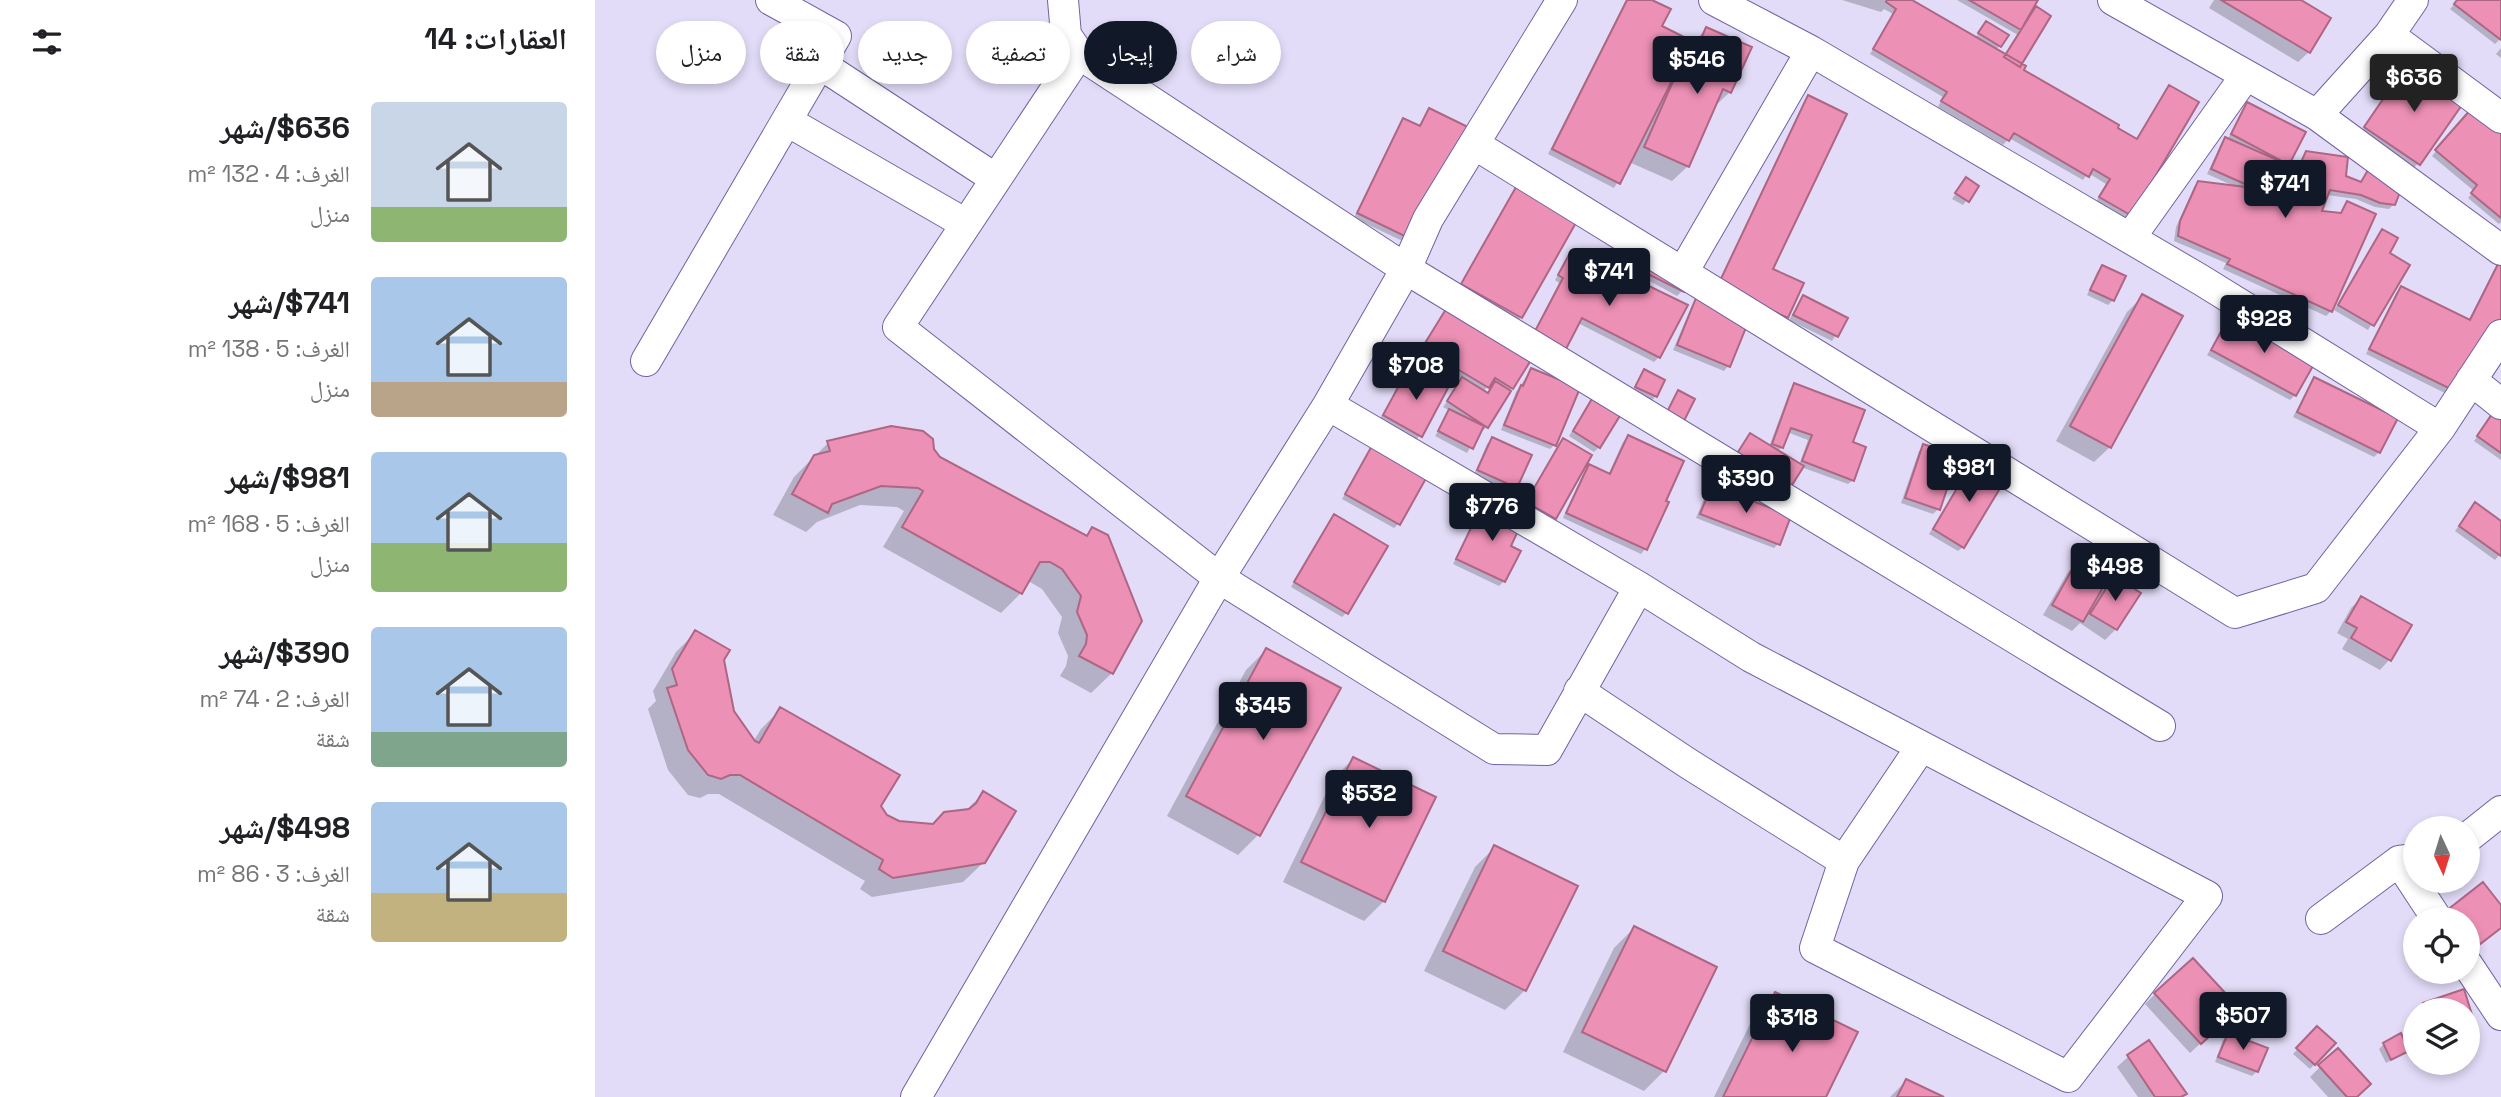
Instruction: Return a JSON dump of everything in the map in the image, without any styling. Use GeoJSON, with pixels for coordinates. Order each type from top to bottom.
{"type":"FeatureCollection","features":[{"type":"Feature","properties":{"kind":"street"},"geometry":{"type":"LineString","coordinates":[[771,0],[809,21]]}},
{"type":"Feature","properties":{"kind":"street"},"geometry":{"type":"LineString","coordinates":[[1063,0],[1066,35],[1079,54],[1406,269],[2159,726]]}},
{"type":"Feature","properties":{"kind":"street"},"geometry":{"type":"LineString","coordinates":[[916,1097],[1219,578],[1328,405],[1406,269],[1428,219],[1562,0]]}},
{"type":"Feature","properties":{"kind":"street"},"geometry":{"type":"LineString","coordinates":[[1714,0],[1811,51],[2130,238],[2440,428]]}},
{"type":"Feature","properties":{"kind":"street"},"geometry":{"type":"LineString","coordinates":[[2113,0],[2317,116],[2501,250]]}},
{"type":"Feature","properties":{"kind":"street"},"geometry":{"type":"LineString","coordinates":[[2317,116],[2389,35],[2413,0]]}},
{"type":"Feature","properties":{"kind":"street"},"geometry":{"type":"LineString","coordinates":[[2389,35],[2501,118]]}},
{"type":"Feature","properties":{"kind":"street"},"geometry":{"type":"LineString","coordinates":[[1683,272],[1811,51]]}},
{"type":"Feature","properties":{"kind":"street"},"geometry":{"type":"LineString","coordinates":[[1079,54],[898,327],[1219,578],[1494,749],[1547,750],[1639,587]]}},
{"type":"Feature","properties":{"kind":"street"},"geometry":{"type":"LineString","coordinates":[[2130,238],[2246,75]]}},
{"type":"Feature","properties":{"kind":"street"},"geometry":{"type":"LineString","coordinates":[[844,80],[996,179]]}},
{"type":"Feature","properties":{"kind":"street"},"geometry":{"type":"LineString","coordinates":[[646,361],[808,84]]}},
{"type":"Feature","properties":{"kind":"street"},"geometry":{"type":"LineString","coordinates":[[787,121],[966,224]]}},
{"type":"Feature","properties":{"kind":"street"},"geometry":{"type":"LineString","coordinates":[[1474,144],[2235,612],[2316,588],[2440,428],[2501,335]]}},
{"type":"Feature","properties":{"kind":"street"},"geometry":{"type":"LineString","coordinates":[[2471,380],[2501,404]]}},
{"type":"Feature","properties":{"kind":"street"},"geometry":{"type":"LineString","coordinates":[[1328,405],[1639,587],[1751,657],[2207,896],[2068,1077],[1815,948],[1845,861],[1921,747]]}},
{"type":"Feature","properties":{"kind":"street"},"geometry":{"type":"LineString","coordinates":[[1579,691],[1689,764],[1845,861]]}},
{"type":"Feature","properties":{"kind":"street"},"geometry":{"type":"LineString","coordinates":[[2480,828],[2501,811]]}},
{"type":"Feature","properties":{"kind":"street"},"geometry":{"type":"LineString","coordinates":[[2321,919],[2403,863]]}},
{"type":"Feature","properties":{"kind":"street"},"geometry":{"type":"LineString","coordinates":[[2480,984],[2501,1015]]}},
{"type":"Feature","properties":{"kind":"building"},"geometry":{"type":"Polygon","coordinates":[[[1627,0],[1652,0],[1671,9],[1662,26],[1692,41],[1620,184],[1552,149],[1627,0]]]}},
{"type":"Feature","properties":{"kind":"building"},"geometry":{"type":"Polygon","coordinates":[[[1912,0],[2026,66],[2024,70],[2119,125],[2118,128],[2137,139],[2169,85],[2199,102],[2132,216],[2099,197],[2110,179],[2093,169],[2089,177],[2014,133],[2009,141],[1941,101],[1947,92],[1873,49],[1896,9],[1886,2],[1912,0]]]}},
{"type":"Feature","properties":{"kind":"building"},"geometry":{"type":"Polygon","coordinates":[[[1969,0],[2038,0],[2021,30],[1969,0]]]}},
{"type":"Feature","properties":{"kind":"building"},"geometry":{"type":"Polygon","coordinates":[[[2221,0],[2301,0],[2331,18],[2310,53],[2221,0]]]}},
{"type":"Feature","properties":{"kind":"building"},"geometry":{"type":"Polygon","coordinates":[[[2457,0],[2501,0],[2501,40],[2454,4],[2457,0]]]}},
{"type":"Feature","properties":{"kind":"building"},"geometry":{"type":"Polygon","coordinates":[[[2036,6],[2051,16],[2020,67],[2004,57],[2036,6]]]}},
{"type":"Feature","properties":{"kind":"building"},"geometry":{"type":"Polygon","coordinates":[[[1986,21],[2009,35],[2001,47],[1978,33],[1986,21]]]}},
{"type":"Feature","properties":{"kind":"building"},"geometry":{"type":"Polygon","coordinates":[[[1706,27],[1752,47],[1731,93],[1723,89],[1689,167],[1644,147],[1678,70],[1686,73],[1706,27]]]}},
{"type":"Feature","properties":{"kind":"building"},"geometry":{"type":"Polygon","coordinates":[[[2407,64],[2464,102],[2420,165],[2364,127],[2407,64]]]}},
{"type":"Feature","properties":{"kind":"building"},"geometry":{"type":"Polygon","coordinates":[[[1808,95],[1847,114],[1773,269],[1804,283],[1788,318],[1718,285],[1808,95]]]}},
{"type":"Feature","properties":{"kind":"building"},"geometry":{"type":"Polygon","coordinates":[[[2247,102],[2306,132],[2289,165],[2231,134],[2247,102]]]}},
{"type":"Feature","properties":{"kind":"building"},"geometry":{"type":"Polygon","coordinates":[[[1429,108],[1472,129],[1417,242],[1357,213],[1403,118],[1420,126],[1429,108]]]}},
{"type":"Feature","properties":{"kind":"building"},"geometry":{"type":"Polygon","coordinates":[[[2472,108],[2501,132],[2501,218],[2471,193],[2477,185],[2435,150],[2472,108]]]}},
{"type":"Feature","properties":{"kind":"building"},"geometry":{"type":"Polygon","coordinates":[[[2225,137],[2298,169],[2306,151],[2348,157],[2346,176],[2361,182],[2368,170],[2402,187],[2395,205],[2330,190],[2322,211],[2341,213],[2347,201],[2376,214],[2332,312],[2227,264],[2230,259],[2178,236],[2180,221],[2198,181],[2254,188],[2211,169],[2225,137]]]}},
{"type":"Feature","properties":{"kind":"building"},"geometry":{"type":"Polygon","coordinates":[[[1966,177],[1979,186],[1969,202],[1955,193],[1966,177]]]}},
{"type":"Feature","properties":{"kind":"building"},"geometry":{"type":"Polygon","coordinates":[[[1516,187],[1577,221],[1522,318],[1461,284],[1516,187]]]}},
{"type":"Feature","properties":{"kind":"building"},"geometry":{"type":"Polygon","coordinates":[[[2382,229],[2398,238],[2390,253],[2410,265],[2374,326],[2338,305],[2382,229]]]}},
{"type":"Feature","properties":{"kind":"building"},"geometry":{"type":"Polygon","coordinates":[[[1571,251],[1643,288],[1645,284],[1688,305],[1660,358],[1582,318],[1566,349],[1534,333],[1563,278],[1558,275],[1571,251]]]}},
{"type":"Feature","properties":{"kind":"building"},"geometry":{"type":"Polygon","coordinates":[[[1629,252],[1689,281],[1684,292],[1650,275],[1646,282],[1620,270],[1629,252]]]}},
{"type":"Feature","properties":{"kind":"building"},"geometry":{"type":"Polygon","coordinates":[[[2498,264],[2501,265],[2501,339],[2471,399],[2369,349],[2401,286],[2470,320],[2498,264]]]}},
{"type":"Feature","properties":{"kind":"building"},"geometry":{"type":"Polygon","coordinates":[[[2102,265],[2126,276],[2114,301],[2090,290],[2102,265]]]}},
{"type":"Feature","properties":{"kind":"building"},"geometry":{"type":"Polygon","coordinates":[[[2142,294],[2183,316],[2111,448],[2070,426],[2142,294]]]}},
{"type":"Feature","properties":{"kind":"building"},"geometry":{"type":"Polygon","coordinates":[[[1803,295],[1848,318],[1838,337],[1793,315],[1803,295]]]}},
{"type":"Feature","properties":{"kind":"building"},"geometry":{"type":"Polygon","coordinates":[[[1696,298],[1749,320],[1730,367],[1677,345],[1696,298]]]}},
{"type":"Feature","properties":{"kind":"building"},"geometry":{"type":"Polygon","coordinates":[[[1446,309],[1531,360],[1513,389],[1495,378],[1489,388],[1422,348],[1446,309]]]}},
{"type":"Feature","properties":{"kind":"building"},"geometry":{"type":"Polygon","coordinates":[[[2231,313],[2317,359],[2296,396],[2211,350],[2231,313]]]}},
{"type":"Feature","properties":{"kind":"building"},"geometry":{"type":"Polygon","coordinates":[[[1409,367],[1448,388],[1422,437],[1383,415],[1409,367]]]}},
{"type":"Feature","properties":{"kind":"building"},"geometry":{"type":"Polygon","coordinates":[[[1531,368],[1580,388],[1556,446],[1504,425],[1531,368]]]}},
{"type":"Feature","properties":{"kind":"building"},"geometry":{"type":"Polygon","coordinates":[[[1644,369],[1665,380],[1657,397],[1635,387],[1644,369]]]}},
{"type":"Feature","properties":{"kind":"building"},"geometry":{"type":"Polygon","coordinates":[[[1462,377],[1488,393],[1495,381],[1511,391],[1488,428],[1447,401],[1462,377]]]}},
{"type":"Feature","properties":{"kind":"building"},"geometry":{"type":"Polygon","coordinates":[[[2314,377],[2398,418],[2380,453],[2297,412],[2314,377]]]}},
{"type":"Feature","properties":{"kind":"building"},"geometry":{"type":"Polygon","coordinates":[[[1794,383],[1865,410],[1853,442],[1866,447],[1854,481],[1802,461],[1812,435],[1791,428],[1783,448],[1772,444],[1794,383]]]}},
{"type":"Feature","properties":{"kind":"building"},"geometry":{"type":"Polygon","coordinates":[[[1678,390],[1695,399],[1682,425],[1665,416],[1678,390]]]}},
{"type":"Feature","properties":{"kind":"building"},"geometry":{"type":"Polygon","coordinates":[[[1593,397],[1621,414],[1600,448],[1573,431],[1593,397]]]}},
{"type":"Feature","properties":{"kind":"building"},"geometry":{"type":"Polygon","coordinates":[[[1449,409],[1484,426],[1473,449],[1438,431],[1449,409]]]}},
{"type":"Feature","properties":{"kind":"building"},"geometry":{"type":"Polygon","coordinates":[[[2492,414],[2501,420],[2501,453],[2477,436],[2492,414]]]}},
{"type":"Feature","properties":{"kind":"building"},"geometry":{"type":"Polygon","coordinates":[[[891,426],[923,431],[933,439],[934,449],[940,457],[1087,536],[1092,527],[1108,535],[1142,621],[1113,674],[1079,656],[1086,644],[1087,635],[1077,612],[1081,596],[1062,569],[1050,562],[1040,562],[1022,594],[902,527],[923,491],[918,488],[881,486],[832,504],[828,513],[792,494],[814,455],[830,451],[827,441],[891,426]]]}},
{"type":"Feature","properties":{"kind":"building"},"geometry":{"type":"Polygon","coordinates":[[[1750,433],[1804,466],[1787,493],[1733,460],[1750,433]]]}},
{"type":"Feature","properties":{"kind":"building"},"geometry":{"type":"Polygon","coordinates":[[[1628,435],[1684,461],[1647,550],[1566,513],[1589,464],[1610,474],[1628,435]]]}},
{"type":"Feature","properties":{"kind":"building"},"geometry":{"type":"Polygon","coordinates":[[[1492,437],[1532,455],[1517,488],[1477,470],[1492,437]]]}},
{"type":"Feature","properties":{"kind":"building"},"geometry":{"type":"Polygon","coordinates":[[[1563,438],[1592,455],[1556,519],[1526,502],[1563,438]]]}},
{"type":"Feature","properties":{"kind":"building"},"geometry":{"type":"Polygon","coordinates":[[[1374,442],[1429,473],[1400,525],[1345,494],[1374,442]]]}},
{"type":"Feature","properties":{"kind":"building"},"geometry":{"type":"Polygon","coordinates":[[[1923,444],[1958,456],[1940,510],[1905,498],[1923,444]]]}},
{"type":"Feature","properties":{"kind":"building"},"geometry":{"type":"Polygon","coordinates":[[[1973,461],[2005,480],[1964,548],[1933,529],[1973,461]]]}},
{"type":"Feature","properties":{"kind":"building"},"geometry":{"type":"Polygon","coordinates":[[[1712,485],[1791,516],[1780,545],[1700,514],[1712,485]]]}},
{"type":"Feature","properties":{"kind":"building"},"geometry":{"type":"Polygon","coordinates":[[[2475,502],[2501,521],[2501,556],[2459,526],[2475,502]]]}},
{"type":"Feature","properties":{"kind":"building"},"geometry":{"type":"Polygon","coordinates":[[[1483,503],[1522,522],[1511,546],[1521,551],[1505,582],[1456,559],[1483,503]]]}},
{"type":"Feature","properties":{"kind":"building"},"geometry":{"type":"Polygon","coordinates":[[[1334,514],[1388,546],[1348,614],[1294,582],[1334,514]]]}},
{"type":"Feature","properties":{"kind":"building"},"geometry":{"type":"Polygon","coordinates":[[[2078,559],[2109,577],[2083,622],[2052,605],[2078,559]]]}},
{"type":"Feature","properties":{"kind":"building"},"geometry":{"type":"Polygon","coordinates":[[[2114,576],[2141,593],[2117,630],[2090,614],[2114,576]]]}},
{"type":"Feature","properties":{"kind":"building"},"geometry":{"type":"Polygon","coordinates":[[[2361,596],[2412,625],[2391,661],[2351,638],[2357,628],[2346,622],[2361,596]]]}},
{"type":"Feature","properties":{"kind":"building"},"geometry":{"type":"Polygon","coordinates":[[[695,630],[730,650],[724,660],[734,711],[755,741],[759,743],[780,707],[900,775],[881,806],[887,815],[899,821],[933,824],[944,812],[969,809],[983,791],[1016,811],[985,863],[893,878],[879,869],[883,860],[740,775],[721,779],[708,775],[688,750],[667,688],[677,685],[672,669],[695,630]]]}},
{"type":"Feature","properties":{"kind":"building"},"geometry":{"type":"Polygon","coordinates":[[[1266,648],[1341,688],[1260,836],[1186,796],[1266,648]]]}},
{"type":"Feature","properties":{"kind":"building"},"geometry":{"type":"Polygon","coordinates":[[[1353,757],[1436,797],[1385,902],[1301,862],[1353,757]]]}},
{"type":"Feature","properties":{"kind":"building"},"geometry":{"type":"Polygon","coordinates":[[[1494,845],[1578,886],[1526,991],[1443,951],[1494,845]]]}},
{"type":"Feature","properties":{"kind":"building"},"geometry":{"type":"Polygon","coordinates":[[[2483,882],[2501,905],[2501,928],[2480,944],[2480,907],[2451,907],[2469,893],[2480,893],[2480,884],[2483,882]]]}},
{"type":"Feature","properties":{"kind":"building"},"geometry":{"type":"Polygon","coordinates":[[[1634,926],[1717,967],[1666,1072],[1582,1032],[1634,926]]]}},
{"type":"Feature","properties":{"kind":"building"},"geometry":{"type":"Polygon","coordinates":[[[2193,958],[2240,1009],[2201,1044],[2154,993],[2193,958]]]}},
{"type":"Feature","properties":{"kind":"building"},"geometry":{"type":"Polygon","coordinates":[[[2464,989],[2467,998],[2438,998],[2464,989]]]}},
{"type":"Feature","properties":{"kind":"building"},"geometry":{"type":"Polygon","coordinates":[[[1775,992],[1858,1032],[1826,1097],[1723,1097],[1775,992]]]}},
{"type":"Feature","properties":{"kind":"building"},"geometry":{"type":"Polygon","coordinates":[[[2317,1026],[2336,1043],[2315,1065],[2296,1048],[2317,1026]]]}},
{"type":"Feature","properties":{"kind":"building"},"geometry":{"type":"Polygon","coordinates":[[[2228,1033],[2268,1048],[2258,1072],[2218,1057],[2228,1033]]]}},
{"type":"Feature","properties":{"kind":"building"},"geometry":{"type":"Polygon","coordinates":[[[2401,1033],[2403,1054],[2391,1060],[2383,1043],[2401,1033]]]}},
{"type":"Feature","properties":{"kind":"building"},"geometry":{"type":"Polygon","coordinates":[[[2149,1040],[2187,1094],[2181,1097],[2155,1097],[2127,1055],[2149,1040]]]}},
{"type":"Feature","properties":{"kind":"building"},"geometry":{"type":"Polygon","coordinates":[[[2338,1048],[2371,1084],[2357,1097],[2347,1097],[2318,1065],[2338,1048]]]}},
{"type":"Feature","properties":{"kind":"building"},"geometry":{"type":"Polygon","coordinates":[[[1906,1079],[1944,1097],[1897,1097],[1906,1079]]]}}]}
